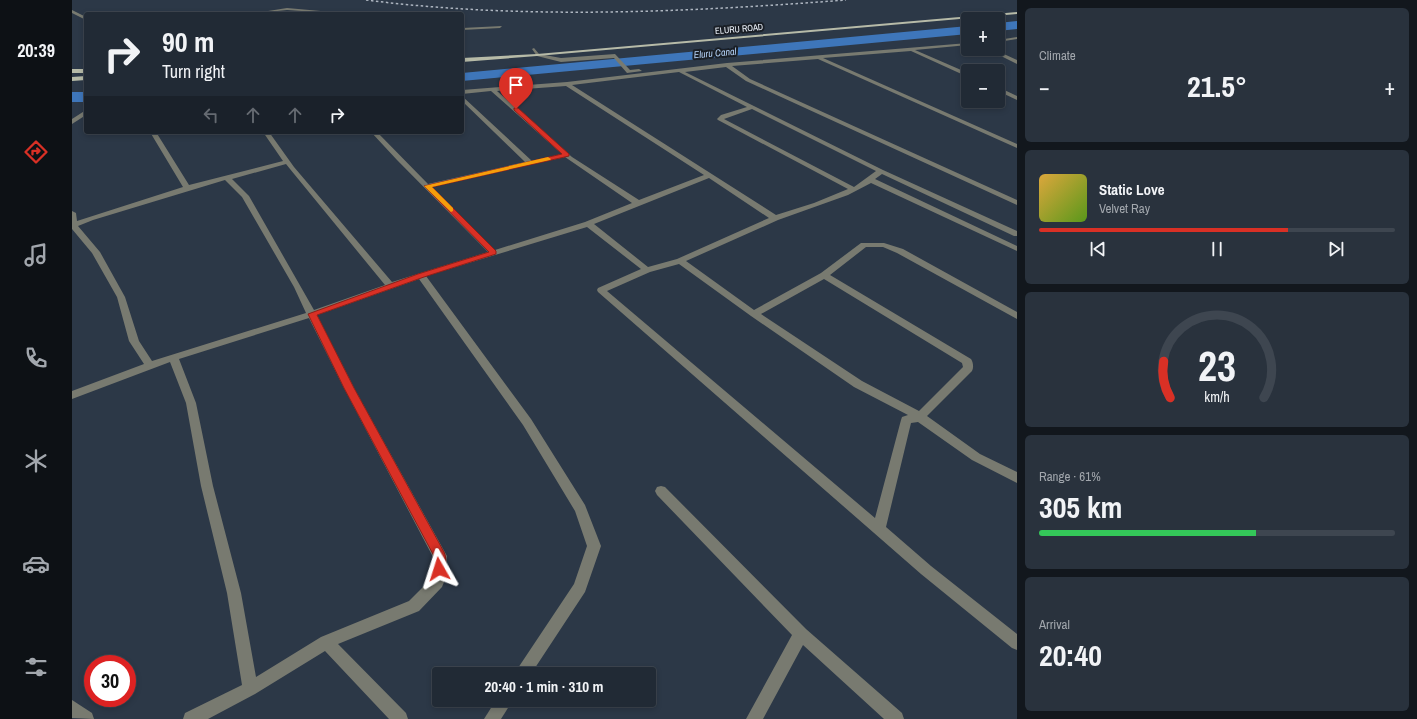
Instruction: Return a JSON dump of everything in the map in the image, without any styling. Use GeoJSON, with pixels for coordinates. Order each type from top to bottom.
{"type":"FeatureCollection","features":[{"type":"Feature","properties":{"kind":"main road"},"geometry":{"type":"LineString","coordinates":[[965,12],[1017,8]]}},
{"type":"Feature","properties":{"kind":"main road","name":"ELURU ROAD"},"geometry":{"type":"LineString","coordinates":[[464,60],[537,55],[1017,13]]}},
{"type":"Feature","properties":{"kind":"main road","name":"ELURU ROAD"},"geometry":{"type":"LineString","coordinates":[[753,30],[777,28]]}},
{"type":"Feature","properties":{"kind":"main road","name":"ELURU ROAD"},"geometry":{"type":"LineString","coordinates":[[667,38],[722,33]]}},
{"type":"Feature","properties":{"kind":"main road"},"geometry":{"type":"LineString","coordinates":[[510,51],[659,38]]}},
{"type":"Feature","properties":{"kind":"main road"},"geometry":{"type":"LineString","coordinates":[[72,71],[84,70]]}},
{"type":"Feature","properties":{"kind":"main road"},"geometry":{"type":"LineString","coordinates":[[72,78],[84,78]]}},
{"type":"Feature","properties":{"kind":"street"},"geometry":{"type":"LineString","coordinates":[[266,12],[287,9],[321,12]]}},
{"type":"Feature","properties":{"kind":"street"},"geometry":{"type":"LineString","coordinates":[[72,11],[84,19]]}},
{"type":"Feature","properties":{"kind":"street"},"geometry":{"type":"LineString","coordinates":[[464,29],[500,28]]}},
{"type":"Feature","properties":{"kind":"street"},"geometry":{"type":"LineString","coordinates":[[1005,40],[1017,38]]}},
{"type":"Feature","properties":{"kind":"street"},"geometry":{"type":"LineString","coordinates":[[534,49],[537,55],[561,60],[615,56],[629,72],[651,72],[680,71],[719,66],[961,45]]}},
{"type":"Feature","properties":{"kind":"street"},"geometry":{"type":"LineString","coordinates":[[911,50],[961,72]]}},
{"type":"Feature","properties":{"kind":"street"},"geometry":{"type":"LineString","coordinates":[[1004,56],[1017,62]]}},
{"type":"Feature","properties":{"kind":"street"},"geometry":{"type":"LineString","coordinates":[[818,58],[1017,146]]}},
{"type":"Feature","properties":{"kind":"street"},"geometry":{"type":"LineString","coordinates":[[728,66],[748,80],[1016,201]]}},
{"type":"Feature","properties":{"kind":"street"},"geometry":{"type":"LineString","coordinates":[[680,71],[881,171],[1017,234]]}},
{"type":"Feature","properties":{"kind":"street"},"geometry":{"type":"LineString","coordinates":[[464,92],[567,84],[651,72]]}},
{"type":"Feature","properties":{"kind":"street"},"geometry":{"type":"LineString","coordinates":[[567,84],[775,218]]}},
{"type":"Feature","properties":{"kind":"street"},"geometry":{"type":"LineString","coordinates":[[493,90],[567,155],[638,203]]}},
{"type":"Feature","properties":{"kind":"street"},"geometry":{"type":"LineString","coordinates":[[1005,92],[1017,98]]}},
{"type":"Feature","properties":{"kind":"street"},"geometry":{"type":"LineString","coordinates":[[464,100],[530,163]]}},
{"type":"Feature","properties":{"kind":"street"},"geometry":{"type":"LineString","coordinates":[[752,107],[723,116],[720,119],[853,189]]}},
{"type":"Feature","properties":{"kind":"street"},"geometry":{"type":"LineString","coordinates":[[72,114],[84,112]]}},
{"type":"Feature","properties":{"kind":"street"},"geometry":{"type":"LineString","coordinates":[[72,122],[84,113]]}},
{"type":"Feature","properties":{"kind":"street"},"geometry":{"type":"LineString","coordinates":[[154,134],[187,188]]}},
{"type":"Feature","properties":{"kind":"street"},"geometry":{"type":"LineString","coordinates":[[267,134],[287,162],[391,286]]}},
{"type":"Feature","properties":{"kind":"street"},"geometry":{"type":"LineString","coordinates":[[376,134],[494,253]]}},
{"type":"Feature","properties":{"kind":"street"},"geometry":{"type":"LineString","coordinates":[[427,186],[567,155]]}},
{"type":"Feature","properties":{"kind":"street"},"geometry":{"type":"LineString","coordinates":[[73,226],[90,218],[187,188],[287,162]]}},
{"type":"Feature","properties":{"kind":"street"},"geometry":{"type":"LineString","coordinates":[[881,171],[872,180],[820,204],[775,218],[680,261],[647,270],[601,290],[926,570],[1017,643]]}},
{"type":"Feature","properties":{"kind":"street"},"geometry":{"type":"LineString","coordinates":[[72,395],[173,356],[312,314],[421,275],[588,224],[709,176]]}},
{"type":"Feature","properties":{"kind":"street"},"geometry":{"type":"LineString","coordinates":[[191,719],[250,689],[326,642],[414,606],[438,582],[440,556],[266,230],[245,196],[227,178]]}},
{"type":"Feature","properties":{"kind":"street"},"geometry":{"type":"LineString","coordinates":[[872,180],[1017,249]]}},
{"type":"Feature","properties":{"kind":"street"},"geometry":{"type":"LineString","coordinates":[[72,213],[73,226],[96,252],[121,297],[134,341],[150,366]]}},
{"type":"Feature","properties":{"kind":"street"},"geometry":{"type":"LineString","coordinates":[[588,224],[647,270]]}},
{"type":"Feature","properties":{"kind":"street"},"geometry":{"type":"LineString","coordinates":[[754,314],[824,275],[864,245],[884,245],[900,252],[1017,316]]}},
{"type":"Feature","properties":{"kind":"street"},"geometry":{"type":"LineString","coordinates":[[680,261],[754,314],[858,384],[920,417],[976,458],[1017,478]]}},
{"type":"Feature","properties":{"kind":"street"},"geometry":{"type":"LineString","coordinates":[[421,275],[527,422],[581,509],[594,546],[580,587],[527,667]]}},
{"type":"Feature","properties":{"kind":"street"},"geometry":{"type":"LineString","coordinates":[[824,275],[966,361],[968,368],[920,417],[906,420],[879,529]]}},
{"type":"Feature","properties":{"kind":"street"},"geometry":{"type":"LineString","coordinates":[[173,356],[191,403],[207,486],[234,593],[250,689]]}},
{"type":"Feature","properties":{"kind":"street"},"geometry":{"type":"LineString","coordinates":[[661,491],[801,634],[896,719]]}},
{"type":"Feature","properties":{"kind":"street"},"geometry":{"type":"LineString","coordinates":[[754,719],[801,634]]}},
{"type":"Feature","properties":{"kind":"street"},"geometry":{"type":"LineString","coordinates":[[326,642],[400,719]]}},
{"type":"Feature","properties":{"kind":"street"},"geometry":{"type":"LineString","coordinates":[[492,719],[500,707]]}},
{"type":"Feature","properties":{"kind":"street"},"geometry":{"type":"LineString","coordinates":[[72,708],[86,719]]}},
{"type":"Feature","properties":{"kind":"waterway","name":"Eluru Canal"},"geometry":{"type":"LineString","coordinates":[[1005,26],[1017,25]]}},
{"type":"Feature","properties":{"kind":"waterway","name":"Eluru Canal"},"geometry":{"type":"LineString","coordinates":[[464,77],[961,31]]}},
{"type":"Feature","properties":{"kind":"waterway","name":"Eluru Canal"},"geometry":{"type":"LineString","coordinates":[[72,97],[84,97]]}},
{"type":"Feature","properties":{"kind":"railway"},"geometry":{"type":"LineString","coordinates":[[366,0],[485,10],[546,12],[666,11],[846,0]]}},
{"type":"Feature","properties":{"kind":"slow traffic"},"geometry":{"type":"LineString","coordinates":[[451,210],[427,186],[548,159]]}},
{"type":"Feature","properties":{"kind":"route"},"geometry":{"type":"LineString","coordinates":[[439,569],[440,556],[349,388],[312,314],[421,275],[494,253],[427,186],[567,155],[516,109]]}}]}
